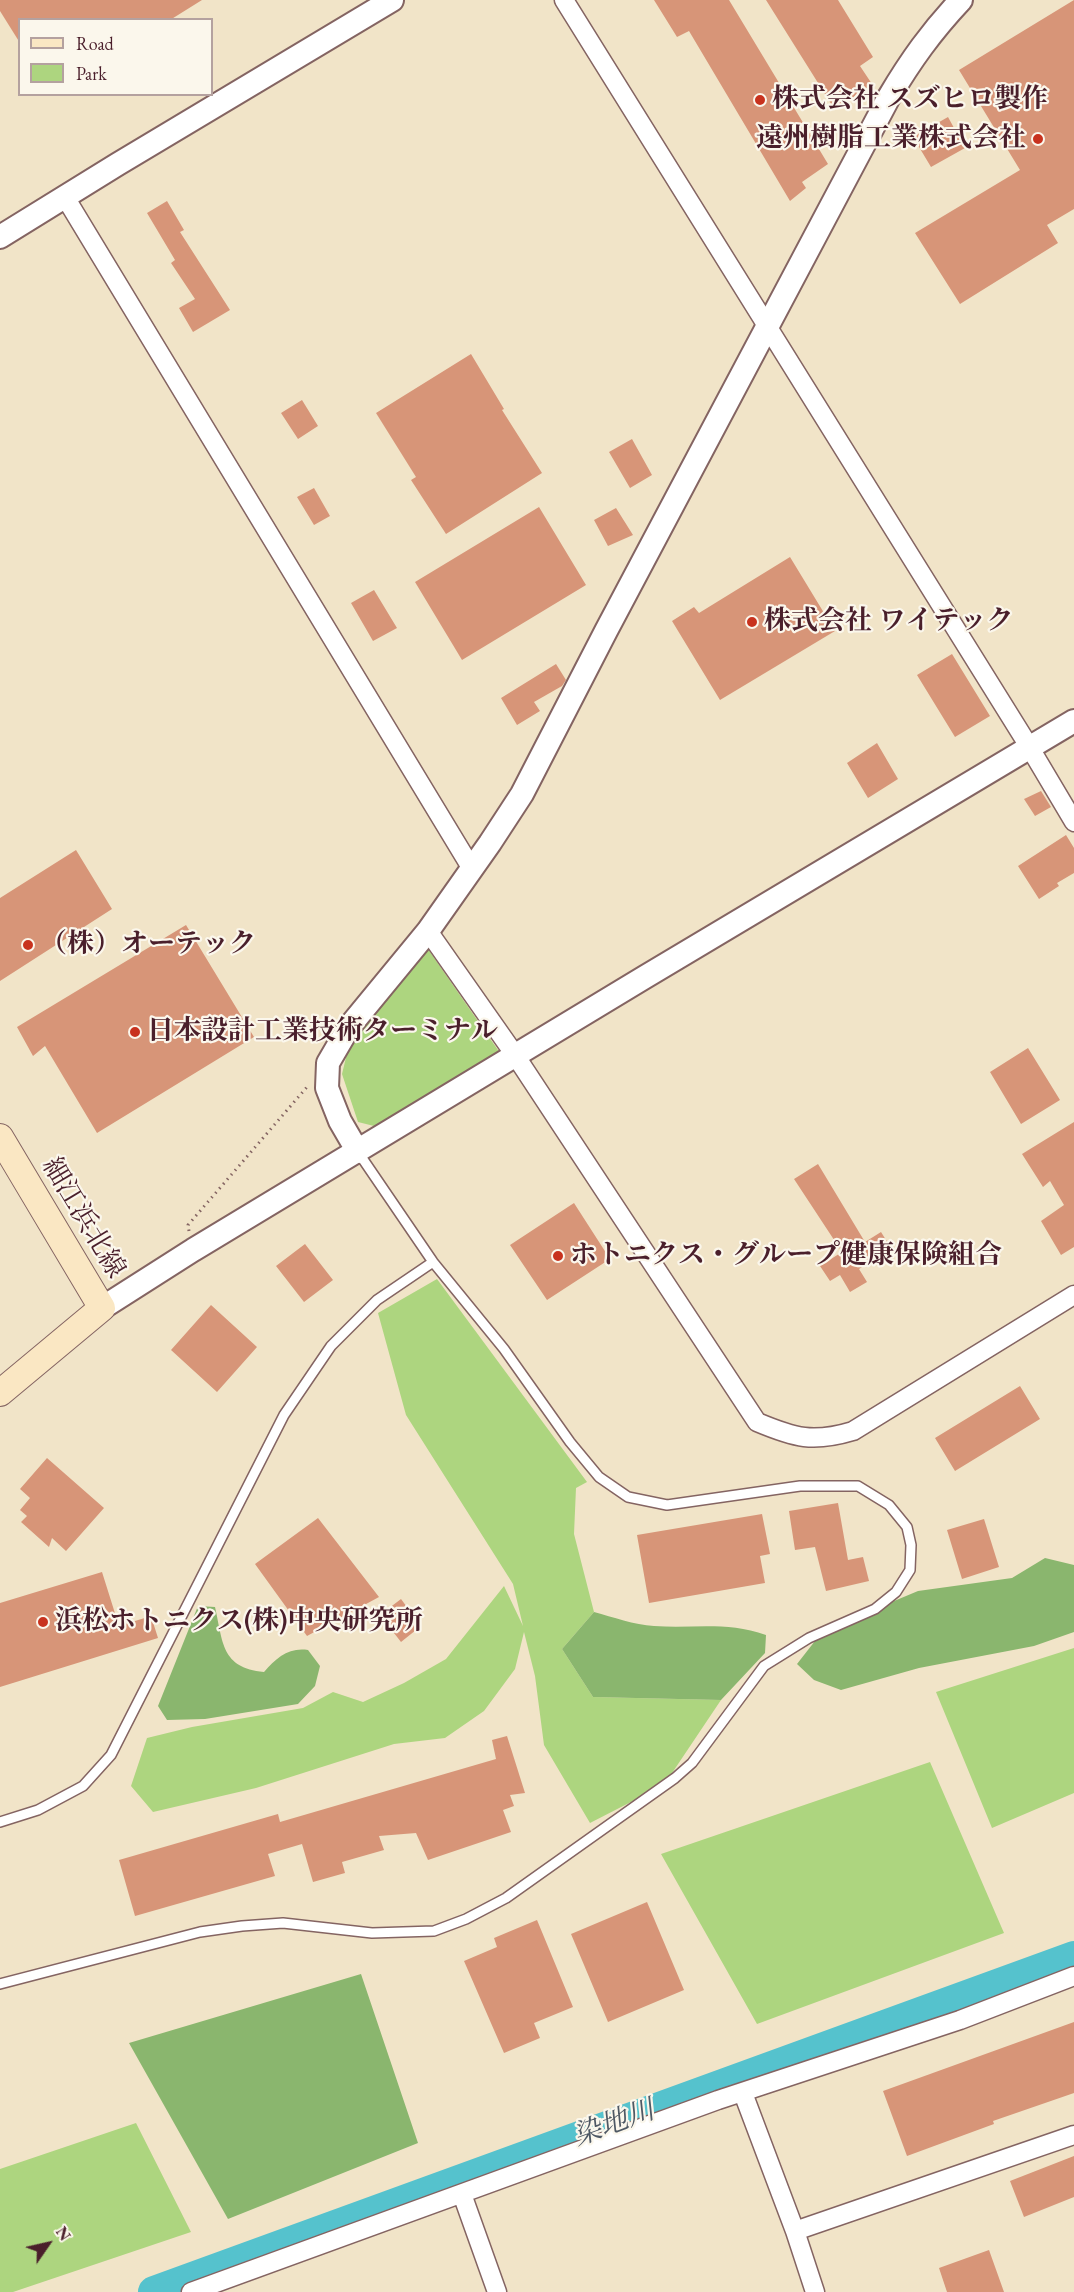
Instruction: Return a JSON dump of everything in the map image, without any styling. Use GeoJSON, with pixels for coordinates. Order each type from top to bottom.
{"type":"FeatureCollection","features":[{"type":"Feature","properties":{"kind":"main road","name":"細江浜北線"},"geometry":{"type":"LineString","coordinates":[[0,1137],[102,1308],[0,1393]]}},
{"type":"Feature","properties":{"kind":"street"},"geometry":{"type":"LineString","coordinates":[[0,237],[392,0]]}},
{"type":"Feature","properties":{"kind":"street"},"geometry":{"type":"LineString","coordinates":[[564,0],[1074,822]]}},
{"type":"Feature","properties":{"kind":"street"},"geometry":{"type":"LineString","coordinates":[[358,1152],[340,1121],[327,1088],[328,1063],[349,1027],[428,931],[522,794],[889,97],[913,57],[961,0]]}},
{"type":"Feature","properties":{"kind":"street"},"geometry":{"type":"LineString","coordinates":[[65,197],[472,869]]}},
{"type":"Feature","properties":{"kind":"street"},"geometry":{"type":"LineString","coordinates":[[102,1308],[193,1250],[515,1055],[1074,721]]}},
{"type":"Feature","properties":{"kind":"street"},"geometry":{"type":"LineString","coordinates":[[428,931],[515,1055],[757,1422],[807,1438],[828,1439],[854,1431],[1074,1295]]}},
{"type":"Feature","properties":{"kind":"street"},"geometry":{"type":"LineString","coordinates":[[198,2291],[718,2100],[960,2020],[1074,1976]]}},
{"type":"Feature","properties":{"kind":"street"},"geometry":{"type":"LineString","coordinates":[[743,2093],[795,2231],[815,2292]]}},
{"type":"Feature","properties":{"kind":"street"},"geometry":{"type":"LineString","coordinates":[[795,2231],[1074,2135]]}},
{"type":"Feature","properties":{"kind":"street"},"geometry":{"type":"LineString","coordinates":[[462,2194],[497,2292]]}},
{"type":"Feature","properties":{"kind":"lane"},"geometry":{"type":"LineString","coordinates":[[0,1984],[201,1932],[242,1926],[283,1923],[372,1933],[408,1933],[434,1931],[465,1919],[506,1898],[675,1778],[692,1763],[764,1666],[809,1638],[875,1609],[896,1592],[910,1570],[911,1545],[907,1527],[889,1505],[858,1486],[800,1486],[667,1504],[628,1497],[599,1477],[577,1451],[504,1349],[433,1262],[358,1152]]}},
{"type":"Feature","properties":{"kind":"lane"},"geometry":{"type":"LineString","coordinates":[[0,1822],[38,1810],[83,1786],[111,1755],[284,1415],[331,1346],[377,1300],[433,1262]]}},
{"type":"Feature","properties":{"kind":"path"},"geometry":{"type":"LineString","coordinates":[[193,1250],[188,1225],[328,1063]]}},
{"type":"Feature","properties":{"kind":"green space"},"geometry":{"type":"Polygon","coordinates":[[[428,949],[500,1053],[382,1128],[358,1122],[342,1074],[350,1041],[428,949]]]}},
{"type":"Feature","properties":{"kind":"green space"},"geometry":{"type":"Polygon","coordinates":[[[437,1279],[587,1482],[576,1488],[574,1534],[594,1612],[562,1649],[593,1697],[721,1700],[664,1785],[590,1823],[544,1745],[535,1676],[524,1632],[515,1669],[484,1711],[445,1738],[394,1744],[256,1788],[153,1812],[131,1786],[147,1738],[192,1727],[303,1708],[333,1692],[363,1702],[404,1683],[446,1659],[504,1586],[523,1626],[513,1584],[406,1415],[378,1313],[437,1279]]]}},
{"type":"Feature","properties":{"kind":"green space"},"geometry":{"type":"Polygon","coordinates":[[[1045,1558],[1074,1565],[1074,1632],[1034,1646],[919,1668],[841,1690],[814,1680],[797,1664],[822,1632],[875,1609],[918,1591],[1012,1578],[1045,1558]]]}},
{"type":"Feature","properties":{"kind":"green space"},"geometry":{"type":"Polygon","coordinates":[[[198,1606],[215,1607],[226,1651],[239,1665],[264,1672],[273,1662],[289,1652],[308,1650],[320,1666],[315,1686],[298,1704],[205,1719],[167,1720],[158,1706],[198,1606]]]}},
{"type":"Feature","properties":{"kind":"green space"},"geometry":{"type":"Polygon","coordinates":[[[594,1612],[646,1625],[723,1627],[751,1631],[766,1635],[765,1653],[721,1700],[593,1697],[562,1649],[594,1612]]]}},
{"type":"Feature","properties":{"kind":"green space"},"geometry":{"type":"Polygon","coordinates":[[[1074,1648],[1074,1793],[992,1828],[936,1692],[1074,1648]]]}},
{"type":"Feature","properties":{"kind":"green space"},"geometry":{"type":"Polygon","coordinates":[[[930,1762],[1004,1933],[757,2024],[661,1854],[930,1762]]]}},
{"type":"Feature","properties":{"kind":"green space"},"geometry":{"type":"Polygon","coordinates":[[[361,1974],[418,2143],[228,2219],[129,2043],[361,1974]]]}},
{"type":"Feature","properties":{"kind":"green space"},"geometry":{"type":"Polygon","coordinates":[[[136,2123],[191,2232],[13,2292],[0,2292],[0,2169],[136,2123]]]}},
{"type":"Feature","properties":{"kind":"building"},"geometry":{"type":"Polygon","coordinates":[[[0,0],[202,0],[173,18],[18,18],[18,40],[0,11],[0,0]]]}},
{"type":"Feature","properties":{"kind":"building","name":"株式会社 スズヒロ製作"},"geometry":{"type":"Polygon","coordinates":[[[654,0],[729,0],[828,164],[802,182],[806,188],[790,201],[689,31],[677,37],[654,0]]]}},
{"type":"Feature","properties":{"kind":"building"},"geometry":{"type":"Polygon","coordinates":[[[766,0],[838,0],[873,57],[860,66],[872,84],[835,110],[766,0]]]}},
{"type":"Feature","properties":{"kind":"building"},"geometry":{"type":"Polygon","coordinates":[[[1074,0],[1074,209],[1047,225],[1058,243],[960,304],[915,233],[1020,170],[959,70],[1074,0]]]}},
{"type":"Feature","properties":{"kind":"building"},"geometry":{"type":"Polygon","coordinates":[[[948,117],[965,148],[931,167],[913,137],[948,117]]]}},
{"type":"Feature","properties":{"kind":"building"},"geometry":{"type":"Polygon","coordinates":[[[167,201],[184,230],[180,232],[230,310],[193,332],[179,308],[195,299],[171,263],[175,260],[147,213],[167,201]]]}},
{"type":"Feature","properties":{"kind":"building"},"geometry":{"type":"Polygon","coordinates":[[[471,354],[504,409],[502,410],[542,473],[446,534],[411,480],[416,477],[376,413],[471,354]]]}},
{"type":"Feature","properties":{"kind":"building"},"geometry":{"type":"Polygon","coordinates":[[[302,400],[318,426],[298,439],[281,413],[302,400]]]}},
{"type":"Feature","properties":{"kind":"building"},"geometry":{"type":"Polygon","coordinates":[[[632,439],[652,475],[630,488],[609,452],[632,439]]]}},
{"type":"Feature","properties":{"kind":"building"},"geometry":{"type":"Polygon","coordinates":[[[314,488],[330,516],[314,525],[297,497],[314,488]]]}},
{"type":"Feature","properties":{"kind":"building"},"geometry":{"type":"Polygon","coordinates":[[[539,507],[586,585],[462,660],[415,582],[539,507]]]}},
{"type":"Feature","properties":{"kind":"building"},"geometry":{"type":"Polygon","coordinates":[[[616,508],[633,535],[608,546],[594,520],[616,508]]]}},
{"type":"Feature","properties":{"kind":"building","name":"株式会社 ワイテック"},"geometry":{"type":"Polygon","coordinates":[[[790,557],[835,631],[720,700],[672,621],[694,607],[699,613],[790,557]]]}},
{"type":"Feature","properties":{"kind":"building"},"geometry":{"type":"Polygon","coordinates":[[[374,590],[397,628],[373,641],[351,603],[374,590]]]}},
{"type":"Feature","properties":{"kind":"building"},"geometry":{"type":"Polygon","coordinates":[[[952,654],[990,716],[955,737],[917,675],[952,654]]]}},
{"type":"Feature","properties":{"kind":"building"},"geometry":{"type":"Polygon","coordinates":[[[556,664],[566,680],[562,686],[534,702],[540,711],[517,725],[501,698],[556,664]]]}},
{"type":"Feature","properties":{"kind":"building"},"geometry":{"type":"Polygon","coordinates":[[[877,743],[898,779],[868,798],[847,763],[877,743]]]}},
{"type":"Feature","properties":{"kind":"building"},"geometry":{"type":"Polygon","coordinates":[[[1041,791],[1051,807],[1035,816],[1024,799],[1041,791]]]}},
{"type":"Feature","properties":{"kind":"building"},"geometry":{"type":"Polygon","coordinates":[[[1066,835],[1074,848],[1074,873],[1057,883],[1059,886],[1039,899],[1018,866],[1066,835]]]}},
{"type":"Feature","properties":{"kind":"building","name":"（株）オーテック"},"geometry":{"type":"Polygon","coordinates":[[[76,850],[112,909],[0,981],[0,898],[76,850]]]}},
{"type":"Feature","properties":{"kind":"building","name":"日本設計工業技術ターミナル"},"geometry":{"type":"Polygon","coordinates":[[[186,925],[254,1037],[97,1133],[45,1046],[33,1056],[17,1027],[186,925]]]}},
{"type":"Feature","properties":{"kind":"building"},"geometry":{"type":"Polygon","coordinates":[[[1028,1048],[1060,1100],[1021,1124],[990,1072],[1028,1048]]]}},
{"type":"Feature","properties":{"kind":"building"},"geometry":{"type":"Polygon","coordinates":[[[1074,1122],[1074,1247],[1061,1255],[1041,1221],[1064,1205],[1050,1181],[1043,1187],[1022,1154],[1074,1122]]]}},
{"type":"Feature","properties":{"kind":"building"},"geometry":{"type":"Polygon","coordinates":[[[818,1164],[865,1242],[881,1232],[891,1248],[859,1269],[867,1282],[850,1292],[840,1275],[830,1281],[820,1266],[842,1252],[794,1179],[818,1164]]]}},
{"type":"Feature","properties":{"kind":"building"},"geometry":{"type":"Polygon","coordinates":[[[574,1203],[610,1259],[547,1300],[510,1245],[574,1203]]]}},
{"type":"Feature","properties":{"kind":"building"},"geometry":{"type":"Polygon","coordinates":[[[305,1244],[333,1280],[304,1302],[276,1266],[305,1244]]]}},
{"type":"Feature","properties":{"kind":"building"},"geometry":{"type":"Polygon","coordinates":[[[211,1305],[257,1347],[217,1392],[171,1350],[211,1305]]]}},
{"type":"Feature","properties":{"kind":"building"},"geometry":{"type":"Polygon","coordinates":[[[1020,1386],[1040,1419],[955,1471],[935,1438],[1020,1386]]]}},
{"type":"Feature","properties":{"kind":"building"},"geometry":{"type":"Polygon","coordinates":[[[47,1458],[104,1508],[66,1551],[52,1538],[49,1547],[21,1522],[27,1516],[20,1510],[30,1498],[20,1489],[47,1458]]]}},
{"type":"Feature","properties":{"kind":"building"},"geometry":{"type":"Polygon","coordinates":[[[838,1503],[848,1560],[863,1557],[869,1581],[826,1591],[815,1547],[795,1550],[789,1511],[838,1503]]]}},
{"type":"Feature","properties":{"kind":"building"},"geometry":{"type":"Polygon","coordinates":[[[762,1514],[770,1554],[760,1556],[765,1583],[649,1603],[637,1535],[762,1514]]]}},
{"type":"Feature","properties":{"kind":"building"},"geometry":{"type":"Polygon","coordinates":[[[318,1518],[379,1597],[307,1636],[255,1564],[318,1518]]]}},
{"type":"Feature","properties":{"kind":"building"},"geometry":{"type":"Polygon","coordinates":[[[984,1519],[999,1567],[962,1579],[947,1530],[984,1519]]]}},
{"type":"Feature","properties":{"kind":"building"},"geometry":{"type":"Polygon","coordinates":[[[102,1572],[119,1626],[151,1616],[158,1638],[0,1687],[0,1603],[102,1572]]]}},
{"type":"Feature","properties":{"kind":"building"},"geometry":{"type":"Polygon","coordinates":[[[401,1599],[421,1626],[401,1642],[380,1615],[401,1599]]]}},
{"type":"Feature","properties":{"kind":"building"},"geometry":{"type":"Polygon","coordinates":[[[507,1736],[525,1793],[510,1795],[514,1806],[503,1810],[511,1832],[428,1860],[416,1833],[379,1836],[384,1850],[342,1862],[345,1873],[313,1882],[302,1844],[268,1854],[275,1876],[135,1916],[119,1860],[278,1814],[280,1822],[496,1759],[492,1740],[507,1736]]]}},
{"type":"Feature","properties":{"kind":"building"},"geometry":{"type":"Polygon","coordinates":[[[647,1902],[684,1990],[608,2022],[571,1934],[647,1902]]]}},
{"type":"Feature","properties":{"kind":"building"},"geometry":{"type":"Polygon","coordinates":[[[537,1920],[573,2007],[534,2023],[540,2038],[504,2053],[464,1961],[497,1947],[494,1938],[537,1920]]]}},
{"type":"Feature","properties":{"kind":"building"},"geometry":{"type":"Polygon","coordinates":[[[1074,2022],[1074,2093],[993,2121],[994,2124],[907,2156],[883,2091],[1074,2022]]]}},
{"type":"Feature","properties":{"kind":"building"},"geometry":{"type":"Polygon","coordinates":[[[1074,2156],[1074,2197],[1024,2217],[1010,2181],[1074,2156]]]}},
{"type":"Feature","properties":{"kind":"building"},"geometry":{"type":"Polygon","coordinates":[[[989,2250],[1004,2292],[947,2292],[939,2268],[989,2250]]]}},
{"type":"Feature","properties":{"kind":"waterway","name":"染地川"},"geometry":{"type":"LineString","coordinates":[[154,2292],[1074,1957]]}},
{"type":"Feature","properties":{"kind":"place","name":"株式会社 スズヒロ製作"},"geometry":{"type":"Point","coordinates":[760,100]}},
{"type":"Feature","properties":{"kind":"place","name":"遠州樹脂工業株式会社"},"geometry":{"type":"Point","coordinates":[1038,139]}},
{"type":"Feature","properties":{"kind":"place","name":"株式会社 ワイテック"},"geometry":{"type":"Point","coordinates":[752,622]}},
{"type":"Feature","properties":{"kind":"place","name":"（株）オーテック"},"geometry":{"type":"Point","coordinates":[28,945]}},
{"type":"Feature","properties":{"kind":"place","name":"日本設計工業技術ターミナル"},"geometry":{"type":"Point","coordinates":[135,1032]}},
{"type":"Feature","properties":{"kind":"place","name":"ホトニクス・グループ健康保険組合"},"geometry":{"type":"Point","coordinates":[558,1256]}},
{"type":"Feature","properties":{"kind":"place","name":"浜松ホトニクス(株)中央研究所"},"geometry":{"type":"Point","coordinates":[43,1622]}}]}
